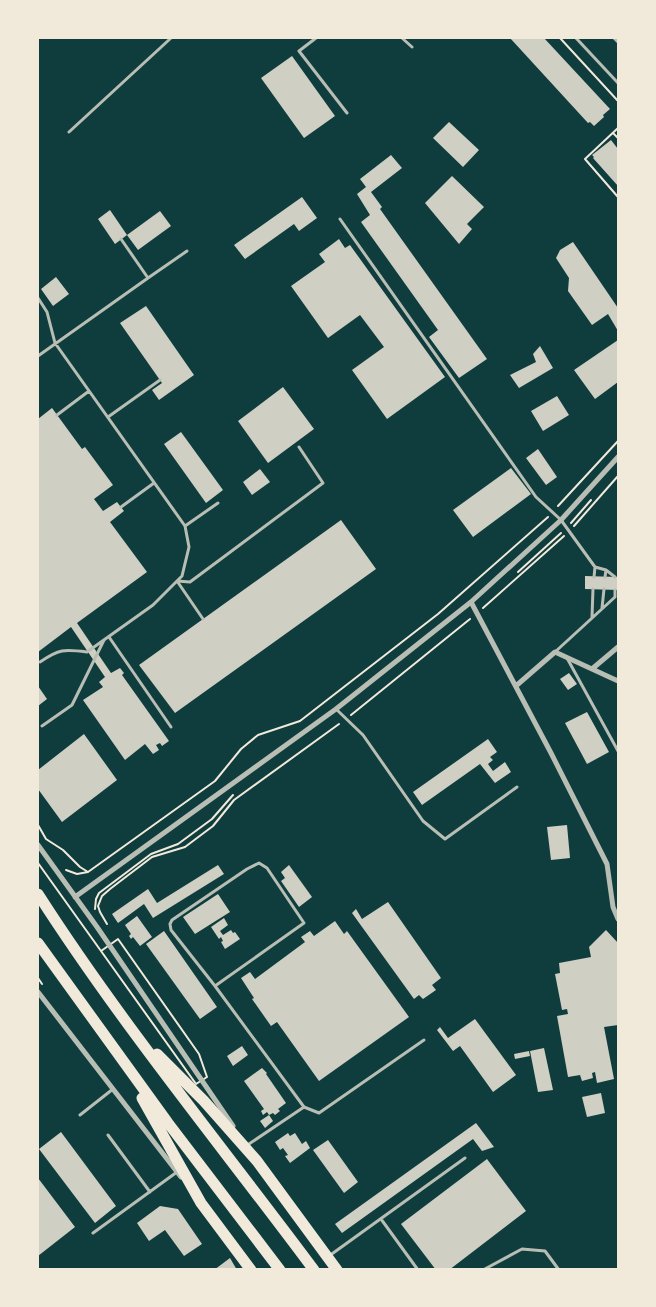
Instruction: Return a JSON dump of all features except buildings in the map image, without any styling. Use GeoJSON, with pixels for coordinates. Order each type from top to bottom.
{"type":"FeatureCollection","features":[{"type":"Feature","properties":{"kind":"main road"},"geometry":{"type":"LineString","coordinates":[[38,894],[63,933],[131,1028],[314,1270]]}},
{"type":"Feature","properties":{"kind":"main road"},"geometry":{"type":"LineString","coordinates":[[38,943],[118,1056],[280,1270]]}},
{"type":"Feature","properties":{"kind":"main road"},"geometry":{"type":"LineString","coordinates":[[131,1028],[204,1101],[257,1161],[337,1270]]}},
{"type":"Feature","properties":{"kind":"main road"},"geometry":{"type":"LineString","coordinates":[[118,1056],[201,1203],[251,1270]]}},
{"type":"Feature","properties":{"kind":"street"},"geometry":{"type":"LineString","coordinates":[[75,897],[336,709],[471,602],[561,520],[618,457]]}},
{"type":"Feature","properties":{"kind":"street"},"geometry":{"type":"LineString","coordinates":[[471,602],[516,685],[607,864],[613,907],[618,919]]}},
{"type":"Feature","properties":{"kind":"street"},"geometry":{"type":"LineString","coordinates":[[592,669],[618,647]]}},
{"type":"Feature","properties":{"kind":"street"},"geometry":{"type":"LineString","coordinates":[[516,685],[555,652],[618,680]]}},
{"type":"Feature","properties":{"kind":"street"},"geometry":{"type":"LineString","coordinates":[[38,845],[257,1161]]}},
{"type":"Feature","properties":{"kind":"street"},"geometry":{"type":"LineString","coordinates":[[38,992],[60,1023],[113,1088],[201,1203]]}},
{"type":"Feature","properties":{"kind":"lane"},"geometry":{"type":"LineString","coordinates":[[69,132],[171,38]]}},
{"type":"Feature","properties":{"kind":"lane"},"geometry":{"type":"LineString","coordinates":[[316,38],[299,51],[348,114]]}},
{"type":"Feature","properties":{"kind":"lane"},"geometry":{"type":"LineString","coordinates":[[402,38],[412,47]]}},
{"type":"Feature","properties":{"kind":"lane"},"geometry":{"type":"LineString","coordinates":[[576,38],[618,83]]}},
{"type":"Feature","properties":{"kind":"lane"},"geometry":{"type":"LineString","coordinates":[[614,38],[618,42]]}},
{"type":"Feature","properties":{"kind":"lane"},"geometry":{"type":"LineString","coordinates":[[340,219],[536,497],[561,520],[595,567],[606,570],[615,577]]}},
{"type":"Feature","properties":{"kind":"lane"},"geometry":{"type":"LineString","coordinates":[[121,239],[148,278]]}},
{"type":"Feature","properties":{"kind":"lane"},"geometry":{"type":"LineString","coordinates":[[38,356],[186,251]]}},
{"type":"Feature","properties":{"kind":"lane"},"geometry":{"type":"LineString","coordinates":[[38,298],[47,312],[55,343],[185,526],[189,547],[182,576],[153,605],[87,652],[67,650],[54,653],[40,662]]}},
{"type":"Feature","properties":{"kind":"lane"},"geometry":{"type":"LineString","coordinates":[[108,417],[160,380]]}},
{"type":"Feature","properties":{"kind":"lane"},"geometry":{"type":"LineString","coordinates":[[57,415],[89,391]]}},
{"type":"Feature","properties":{"kind":"lane"},"geometry":{"type":"LineString","coordinates":[[176,581],[190,582],[323,483],[299,447]]}},
{"type":"Feature","properties":{"kind":"lane"},"geometry":{"type":"LineString","coordinates":[[121,507],[154,483]]}},
{"type":"Feature","properties":{"kind":"lane"},"geometry":{"type":"LineString","coordinates":[[185,526],[218,502]]}},
{"type":"Feature","properties":{"kind":"lane"},"geometry":{"type":"LineString","coordinates":[[594,577],[595,567]]}},
{"type":"Feature","properties":{"kind":"lane"},"geometry":{"type":"LineString","coordinates":[[605,577],[606,570]]}},
{"type":"Feature","properties":{"kind":"lane"},"geometry":{"type":"LineString","coordinates":[[176,581],[203,619]]}},
{"type":"Feature","properties":{"kind":"lane"},"geometry":{"type":"LineString","coordinates":[[592,618],[593,589]]}},
{"type":"Feature","properties":{"kind":"lane"},"geometry":{"type":"LineString","coordinates":[[602,608],[604,589]]}},
{"type":"Feature","properties":{"kind":"lane"},"geometry":{"type":"LineString","coordinates":[[555,652],[614,597],[615,590]]}},
{"type":"Feature","properties":{"kind":"lane"},"geometry":{"type":"LineString","coordinates":[[109,637],[171,727]]}},
{"type":"Feature","properties":{"kind":"lane"},"geometry":{"type":"LineString","coordinates":[[42,726],[72,705],[104,640]]}},
{"type":"Feature","properties":{"kind":"lane"},"geometry":{"type":"LineString","coordinates":[[567,657],[618,751]]}},
{"type":"Feature","properties":{"kind":"lane"},"geometry":{"type":"LineString","coordinates":[[336,709],[363,735],[423,821],[445,838],[517,787]]}},
{"type":"Feature","properties":{"kind":"lane"},"geometry":{"type":"LineString","coordinates":[[215,986],[304,923],[267,868],[259,863],[247,869],[172,920],[170,924],[171,930],[215,986],[304,1107],[319,1113],[424,1040]]}},
{"type":"Feature","properties":{"kind":"lane"},"geometry":{"type":"LineString","coordinates":[[80,1115],[113,1088]]}},
{"type":"Feature","properties":{"kind":"lane"},"geometry":{"type":"LineString","coordinates":[[246,1146],[304,1107]]}},
{"type":"Feature","properties":{"kind":"lane"},"geometry":{"type":"LineString","coordinates":[[108,1135],[150,1192]]}},
{"type":"Feature","properties":{"kind":"lane"},"geometry":{"type":"LineString","coordinates":[[328,1257],[465,1158]]}},
{"type":"Feature","properties":{"kind":"lane"},"geometry":{"type":"LineString","coordinates":[[93,1233],[177,1172]]}},
{"type":"Feature","properties":{"kind":"lane"},"geometry":{"type":"LineString","coordinates":[[381,1219],[418,1270]]}},
{"type":"Feature","properties":{"kind":"lane"},"geometry":{"type":"LineString","coordinates":[[482,1270],[522,1249],[544,1251],[559,1270]]}},
{"type":"Feature","properties":{"kind":"path"},"geometry":{"type":"LineString","coordinates":[[560,38],[618,101]]}},
{"type":"Feature","properties":{"kind":"path"},"geometry":{"type":"LineString","coordinates":[[618,128],[585,159],[618,197]]}},
{"type":"Feature","properties":{"kind":"path"},"geometry":{"type":"LineString","coordinates":[[613,133],[618,138]]}},
{"type":"Feature","properties":{"kind":"path"},"geometry":{"type":"LineString","coordinates":[[63,868],[77,874],[88,872],[214,781],[241,749],[258,735],[300,721],[438,614],[542,524],[618,441]]}},
{"type":"Feature","properties":{"kind":"path"},"geometry":{"type":"LineString","coordinates":[[38,825],[46,839],[64,850],[80,868],[88,872]]}},
{"type":"Feature","properties":{"kind":"path"},"geometry":{"type":"LineString","coordinates":[[38,863],[101,951]]}},
{"type":"Feature","properties":{"kind":"path"},"geometry":{"type":"LineString","coordinates":[[118,939],[200,1054],[207,1077]]}}]}
